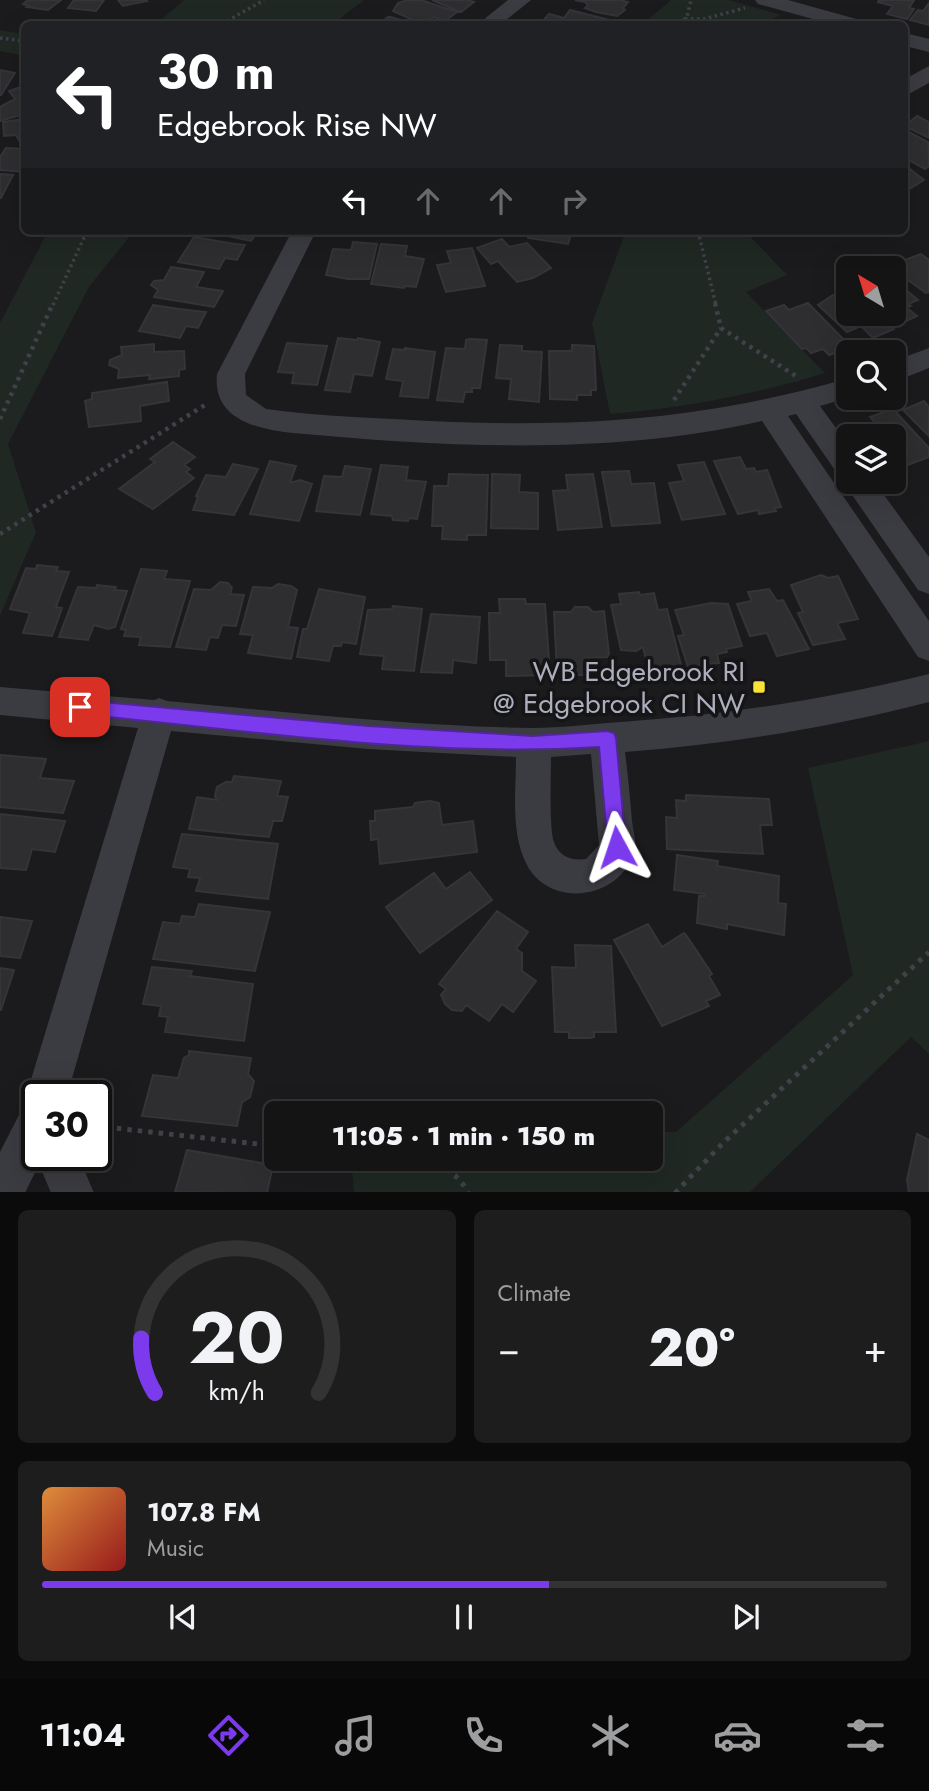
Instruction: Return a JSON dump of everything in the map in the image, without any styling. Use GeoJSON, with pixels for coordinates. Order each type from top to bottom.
{"type":"FeatureCollection","features":[{"type":"Feature","properties":{"kind":"street"},"geometry":{"type":"LineString","coordinates":[[492,21],[522,0]]}},
{"type":"Feature","properties":{"kind":"street"},"geometry":{"type":"LineString","coordinates":[[758,2],[840,21]]}},
{"type":"Feature","properties":{"kind":"street"},"geometry":{"type":"LineString","coordinates":[[908,87],[929,73]]}},
{"type":"Feature","properties":{"kind":"street"},"geometry":{"type":"LineString","coordinates":[[302,235],[231,374],[230,390],[234,400],[250,414],[278,421],[517,437],[584,436],[675,427],[770,411],[836,391]]}},
{"type":"Feature","properties":{"kind":"street"},"geometry":{"type":"LineString","coordinates":[[906,367],[929,357]]}},
{"type":"Feature","properties":{"kind":"street"},"geometry":{"type":"LineString","coordinates":[[811,400],[836,445]]}},
{"type":"Feature","properties":{"kind":"street"},"geometry":{"type":"LineString","coordinates":[[770,411],[929,646]]}},
{"type":"Feature","properties":{"kind":"street"},"geometry":{"type":"LineString","coordinates":[[867,494],[929,581]]}},
{"type":"Feature","properties":{"kind":"street"},"geometry":{"type":"LineString","coordinates":[[0,701],[159,713],[368,734],[533,743],[692,732],[785,720],[854,707],[929,688]]}},
{"type":"Feature","properties":{"kind":"street"},"geometry":{"type":"LineString","coordinates":[[51,1080],[159,713]]}},
{"type":"Feature","properties":{"kind":"street"},"geometry":{"type":"LineString","coordinates":[[533,743],[535,841],[538,852],[553,870],[577,878],[591,876],[603,869],[612,860],[617,847],[607,738]]}},
{"type":"Feature","properties":{"kind":"street"},"geometry":{"type":"LineString","coordinates":[[0,1186],[9,1179],[21,1155]]}},
{"type":"Feature","properties":{"kind":"street"},"geometry":{"type":"LineString","coordinates":[[63,1171],[73,1192]]}},
{"type":"Feature","properties":{"kind":"path"},"geometry":{"type":"LineString","coordinates":[[227,21],[264,0]]}},
{"type":"Feature","properties":{"kind":"path"},"geometry":{"type":"LineString","coordinates":[[683,21],[691,0]]}},
{"type":"Feature","properties":{"kind":"path"},"geometry":{"type":"LineString","coordinates":[[685,19],[716,17],[758,2]]}},
{"type":"Feature","properties":{"kind":"path"},"geometry":{"type":"LineString","coordinates":[[0,38],[21,41]]}},
{"type":"Feature","properties":{"kind":"path"},"geometry":{"type":"LineString","coordinates":[[0,419],[85,235]]}},
{"type":"Feature","properties":{"kind":"path"},"geometry":{"type":"LineString","coordinates":[[699,235],[721,328],[782,365],[807,384],[811,400]]}},
{"type":"Feature","properties":{"kind":"path"},"geometry":{"type":"LineString","coordinates":[[675,427],[669,408],[721,328]]}},
{"type":"Feature","properties":{"kind":"path"},"geometry":{"type":"LineString","coordinates":[[0,534],[230,390]]}},
{"type":"Feature","properties":{"kind":"path"},"geometry":{"type":"LineString","coordinates":[[675,1192],[723,1143],[929,952]]}},
{"type":"Feature","properties":{"kind":"path"},"geometry":{"type":"LineString","coordinates":[[112,1128],[264,1145]]}},
{"type":"Feature","properties":{"kind":"path"},"geometry":{"type":"LineString","coordinates":[[445,1171],[466,1187],[468,1192]]}},
{"type":"Feature","properties":{"kind":"shaded area"},"geometry":{"type":"Polygon","coordinates":[[[184,0],[364,0],[337,21],[160,21],[184,0]]]}},
{"type":"Feature","properties":{"kind":"shaded area"},"geometry":{"type":"Polygon","coordinates":[[[671,0],[729,0],[781,15],[768,21],[646,21],[671,0]]]}},
{"type":"Feature","properties":{"kind":"shaded area"},"geometry":{"type":"Polygon","coordinates":[[[0,30],[21,34],[21,55],[0,51],[0,30]]]}},
{"type":"Feature","properties":{"kind":"shaded area"},"geometry":{"type":"Polygon","coordinates":[[[46,235],[131,235],[89,287],[8,444],[36,532],[0,616],[0,323],[46,235]]]}},
{"type":"Feature","properties":{"kind":"shaded area"},"geometry":{"type":"Polygon","coordinates":[[[625,235],[749,235],[787,275],[746,292],[825,373],[718,400],[610,414],[592,323],[625,235]]]}},
{"type":"Feature","properties":{"kind":"shaded area"},"geometry":{"type":"Polygon","coordinates":[[[929,741],[929,1054],[911,1037],[750,1192],[354,1192],[352,1171],[663,1171],[663,1131],[676,1132],[853,975],[808,768],[929,741]]]}},
{"type":"Feature","properties":{"kind":"building"},"geometry":{"type":"Polygon","coordinates":[[[28,0],[61,0],[48,10],[27,7],[29,6],[23,4],[28,0]]]}},
{"type":"Feature","properties":{"kind":"building"},"geometry":{"type":"Polygon","coordinates":[[[74,0],[104,0],[96,11],[68,8],[74,0]]]}},
{"type":"Feature","properties":{"kind":"building"},"geometry":{"type":"Polygon","coordinates":[[[118,0],[146,0],[147,1],[123,6],[118,0]]]}},
{"type":"Feature","properties":{"kind":"building"},"geometry":{"type":"Polygon","coordinates":[[[421,0],[457,12],[445,21],[434,17],[427,21],[415,21],[393,11],[398,3],[421,0]]]}},
{"type":"Feature","properties":{"kind":"building"},"geometry":{"type":"Polygon","coordinates":[[[432,0],[467,0],[474,2],[461,12],[432,0]]]}},
{"type":"Feature","properties":{"kind":"building"},"geometry":{"type":"Polygon","coordinates":[[[575,0],[628,2],[623,8],[625,10],[617,16],[585,8],[588,5],[585,2],[575,0]]]}},
{"type":"Feature","properties":{"kind":"building"},"geometry":{"type":"Polygon","coordinates":[[[914,0],[909,8],[914,9],[907,19],[887,14],[893,6],[878,2],[914,0]]]}},
{"type":"Feature","properties":{"kind":"building"},"geometry":{"type":"Polygon","coordinates":[[[929,3],[929,25],[910,20],[918,10],[923,11],[929,3]]]}},
{"type":"Feature","properties":{"kind":"building"},"geometry":{"type":"Polygon","coordinates":[[[570,10],[606,19],[543,21],[549,14],[564,18],[570,10]]]}},
{"type":"Feature","properties":{"kind":"building"},"geometry":{"type":"Polygon","coordinates":[[[391,17],[404,21],[383,21],[391,17]]]}},
{"type":"Feature","properties":{"kind":"building"},"geometry":{"type":"Polygon","coordinates":[[[0,70],[15,73],[1,95],[0,95],[0,70]]]}},
{"type":"Feature","properties":{"kind":"building"},"geometry":{"type":"Polygon","coordinates":[[[21,87],[21,115],[0,121],[0,107],[15,99],[9,91],[21,87]]]}},
{"type":"Feature","properties":{"kind":"building"},"geometry":{"type":"Polygon","coordinates":[[[917,116],[929,122],[929,138],[908,128],[908,124],[917,116]]]}},
{"type":"Feature","properties":{"kind":"building"},"geometry":{"type":"Polygon","coordinates":[[[21,119],[21,142],[16,135],[4,136],[3,122],[21,119]]]}},
{"type":"Feature","properties":{"kind":"building"},"geometry":{"type":"Polygon","coordinates":[[[908,132],[928,142],[929,166],[925,169],[908,160],[908,132]]]}},
{"type":"Feature","properties":{"kind":"building"},"geometry":{"type":"Polygon","coordinates":[[[6,148],[21,149],[21,172],[0,170],[0,157],[6,148]]]}},
{"type":"Feature","properties":{"kind":"building"},"geometry":{"type":"Polygon","coordinates":[[[908,167],[924,180],[908,188],[908,167]]]}},
{"type":"Feature","properties":{"kind":"building"},"geometry":{"type":"Polygon","coordinates":[[[0,174],[13,175],[1,198],[0,198],[0,174]]]}},
{"type":"Feature","properties":{"kind":"building"},"geometry":{"type":"Polygon","coordinates":[[[223,235],[255,235],[251,241],[223,235]]]}},
{"type":"Feature","properties":{"kind":"building"},"geometry":{"type":"Polygon","coordinates":[[[528,235],[571,235],[568,244],[528,238],[528,235]]]}},
{"type":"Feature","properties":{"kind":"building"},"geometry":{"type":"Polygon","coordinates":[[[194,237],[245,245],[237,260],[225,258],[219,269],[178,262],[194,237]]]}},
{"type":"Feature","properties":{"kind":"building"},"geometry":{"type":"Polygon","coordinates":[[[502,239],[509,247],[527,243],[551,268],[533,278],[517,282],[498,261],[491,264],[477,248],[502,239]]]}},
{"type":"Feature","properties":{"kind":"building"},"geometry":{"type":"Polygon","coordinates":[[[353,242],[377,244],[369,279],[326,275],[333,249],[351,250],[353,242]]]}},
{"type":"Feature","properties":{"kind":"building"},"geometry":{"type":"Polygon","coordinates":[[[381,244],[407,246],[405,256],[424,259],[416,287],[371,284],[381,244]]]}},
{"type":"Feature","properties":{"kind":"building"},"geometry":{"type":"Polygon","coordinates":[[[472,248],[485,286],[446,292],[437,265],[451,263],[447,251],[472,248]]]}},
{"type":"Feature","properties":{"kind":"building"},"geometry":{"type":"Polygon","coordinates":[[[921,254],[929,260],[929,292],[926,293],[906,279],[906,260],[921,254]]]}},
{"type":"Feature","properties":{"kind":"building"},"geometry":{"type":"Polygon","coordinates":[[[171,267],[204,272],[196,287],[223,291],[214,307],[154,297],[158,290],[151,285],[154,281],[164,280],[171,267]]]}},
{"type":"Feature","properties":{"kind":"building"},"geometry":{"type":"Polygon","coordinates":[[[906,290],[918,300],[908,304],[911,306],[907,308],[917,316],[906,321],[906,290]]]}},
{"type":"Feature","properties":{"kind":"building"},"geometry":{"type":"Polygon","coordinates":[[[833,295],[836,296],[836,322],[818,305],[833,295]]]}},
{"type":"Feature","properties":{"kind":"building"},"geometry":{"type":"Polygon","coordinates":[[[808,303],[844,340],[836,340],[836,352],[829,355],[823,349],[811,353],[806,348],[802,349],[766,311],[784,305],[789,310],[808,303]]]}},
{"type":"Feature","properties":{"kind":"building"},"geometry":{"type":"Polygon","coordinates":[[[153,305],[206,312],[198,328],[186,326],[180,338],[139,331],[153,305]]]}},
{"type":"Feature","properties":{"kind":"building"},"geometry":{"type":"Polygon","coordinates":[[[841,326],[861,326],[847,332],[841,326]]]}},
{"type":"Feature","properties":{"kind":"building"},"geometry":{"type":"Polygon","coordinates":[[[861,326],[891,326],[894,329],[873,338],[861,326]]]}},
{"type":"Feature","properties":{"kind":"building"},"geometry":{"type":"Polygon","coordinates":[[[338,338],[380,342],[372,376],[354,374],[350,392],[325,390],[338,338]]]}},
{"type":"Feature","properties":{"kind":"building"},"geometry":{"type":"Polygon","coordinates":[[[466,340],[487,340],[480,388],[465,392],[463,402],[437,400],[446,348],[465,349],[466,340]]]}},
{"type":"Feature","properties":{"kind":"building"},"geometry":{"type":"Polygon","coordinates":[[[287,343],[327,346],[317,385],[292,383],[294,373],[278,372],[287,343]]]}},
{"type":"Feature","properties":{"kind":"building"},"geometry":{"type":"Polygon","coordinates":[[[154,344],[154,352],[184,351],[185,369],[179,370],[179,376],[118,378],[119,369],[109,365],[110,360],[122,355],[121,347],[154,344]]]}},
{"type":"Feature","properties":{"kind":"building"},"geometry":{"type":"Polygon","coordinates":[[[500,345],[522,346],[522,351],[542,352],[539,402],[509,399],[511,379],[496,378],[500,345]]]}},
{"type":"Feature","properties":{"kind":"building"},"geometry":{"type":"Polygon","coordinates":[[[572,345],[594,346],[596,390],[591,390],[591,395],[577,395],[577,400],[550,399],[549,351],[572,351],[572,345]]]}},
{"type":"Feature","properties":{"kind":"building"},"geometry":{"type":"Polygon","coordinates":[[[393,349],[435,352],[428,398],[400,396],[403,381],[386,379],[393,349]]]}},
{"type":"Feature","properties":{"kind":"building"},"geometry":{"type":"Polygon","coordinates":[[[167,382],[169,401],[140,406],[141,421],[89,427],[85,401],[92,399],[92,393],[167,382]]]}},
{"type":"Feature","properties":{"kind":"building"},"geometry":{"type":"Polygon","coordinates":[[[924,401],[929,407],[929,436],[903,410],[924,401]]]}},
{"type":"Feature","properties":{"kind":"building"},"geometry":{"type":"Polygon","coordinates":[[[894,410],[929,448],[929,457],[906,466],[906,424],[876,424],[870,417],[894,410]]]}},
{"type":"Feature","properties":{"kind":"building"},"geometry":{"type":"Polygon","coordinates":[[[173,442],[195,457],[184,465],[190,469],[186,472],[194,478],[153,509],[119,489],[155,462],[150,459],[173,442]]]}},
{"type":"Feature","properties":{"kind":"building"},"geometry":{"type":"Polygon","coordinates":[[[740,457],[746,469],[754,468],[756,472],[767,470],[781,507],[774,508],[776,511],[759,514],[758,510],[738,514],[714,461],[740,457]]]}},
{"type":"Feature","properties":{"kind":"building"},"geometry":{"type":"Polygon","coordinates":[[[270,461],[296,466],[290,483],[300,480],[312,484],[299,521],[250,514],[270,461]]]}},
{"type":"Feature","properties":{"kind":"building"},"geometry":{"type":"Polygon","coordinates":[[[704,462],[725,514],[682,520],[669,483],[684,481],[678,465],[704,462]]]}},
{"type":"Feature","properties":{"kind":"building"},"geometry":{"type":"Polygon","coordinates":[[[233,464],[258,469],[234,515],[193,510],[206,475],[226,477],[233,464]]]}},
{"type":"Feature","properties":{"kind":"building"},"geometry":{"type":"Polygon","coordinates":[[[381,465],[408,467],[406,480],[426,482],[417,519],[393,520],[392,516],[371,514],[381,465]]]}},
{"type":"Feature","properties":{"kind":"building"},"geometry":{"type":"Polygon","coordinates":[[[345,466],[371,469],[360,515],[316,511],[324,476],[342,477],[345,466]]]}},
{"type":"Feature","properties":{"kind":"building"},"geometry":{"type":"Polygon","coordinates":[[[629,471],[631,484],[654,483],[660,523],[612,526],[602,472],[629,471]]]}},
{"type":"Feature","properties":{"kind":"building"},"geometry":{"type":"Polygon","coordinates":[[[449,474],[488,475],[486,535],[467,535],[467,540],[442,539],[443,526],[432,526],[434,486],[448,486],[449,474]]]}},
{"type":"Feature","properties":{"kind":"building"},"geometry":{"type":"Polygon","coordinates":[[[492,474],[520,475],[519,492],[538,493],[538,529],[491,528],[492,474]]]}},
{"type":"Feature","properties":{"kind":"building"},"geometry":{"type":"Polygon","coordinates":[[[593,474],[602,527],[558,530],[553,491],[568,490],[566,475],[593,474]]]}},
{"type":"Feature","properties":{"kind":"building"},"geometry":{"type":"Polygon","coordinates":[[[37,565],[58,567],[56,571],[69,572],[56,607],[62,608],[52,636],[23,633],[30,613],[10,609],[26,568],[36,569],[37,565]]]}},
{"type":"Feature","properties":{"kind":"building"},"geometry":{"type":"Polygon","coordinates":[[[141,569],[167,571],[164,579],[190,581],[170,647],[139,645],[141,637],[124,636],[126,630],[121,629],[141,569]]]}},
{"type":"Feature","properties":{"kind":"building"},"geometry":{"type":"Polygon","coordinates":[[[821,575],[828,578],[838,576],[858,619],[837,623],[845,639],[813,645],[798,613],[803,612],[791,585],[821,575]]]}},
{"type":"Feature","properties":{"kind":"building"},"geometry":{"type":"Polygon","coordinates":[[[220,582],[228,583],[232,588],[230,594],[244,595],[236,626],[222,625],[218,638],[210,637],[206,650],[176,647],[194,589],[211,590],[220,582]]]}},
{"type":"Feature","properties":{"kind":"building"},"geometry":{"type":"Polygon","coordinates":[[[278,584],[297,590],[288,627],[298,628],[291,659],[248,653],[253,635],[240,634],[253,587],[272,588],[278,584]]]}},
{"type":"Feature","properties":{"kind":"building"},"geometry":{"type":"Polygon","coordinates":[[[97,585],[127,591],[115,627],[108,629],[94,625],[88,640],[59,637],[78,587],[96,588],[97,585]]]}},
{"type":"Feature","properties":{"kind":"building"},"geometry":{"type":"Polygon","coordinates":[[[319,589],[365,597],[356,644],[342,642],[341,646],[333,646],[329,661],[297,657],[303,629],[307,629],[319,589]]]}},
{"type":"Feature","properties":{"kind":"building"},"geometry":{"type":"Polygon","coordinates":[[[769,589],[777,601],[783,600],[809,649],[777,656],[767,633],[750,636],[737,604],[752,601],[748,592],[769,589]]]}},
{"type":"Feature","properties":{"kind":"building"},"geometry":{"type":"Polygon","coordinates":[[[639,592],[640,595],[654,593],[658,610],[667,609],[682,669],[649,672],[643,647],[636,651],[621,650],[611,605],[621,604],[619,594],[639,592]]]}},
{"type":"Feature","properties":{"kind":"building"},"geometry":{"type":"Polygon","coordinates":[[[499,599],[525,599],[526,604],[545,604],[550,675],[506,676],[506,660],[490,660],[489,613],[500,613],[499,599]]]}},
{"type":"Feature","properties":{"kind":"building"},"geometry":{"type":"Polygon","coordinates":[[[711,603],[728,604],[742,646],[717,654],[719,663],[688,667],[678,636],[684,635],[675,610],[711,603]]]}},
{"type":"Feature","properties":{"kind":"building"},"geometry":{"type":"Polygon","coordinates":[[[393,606],[422,609],[414,671],[382,669],[384,656],[360,654],[368,610],[392,609],[393,606]]]}},
{"type":"Feature","properties":{"kind":"building"},"geometry":{"type":"Polygon","coordinates":[[[575,607],[588,607],[593,612],[604,611],[609,654],[607,657],[587,658],[589,675],[557,675],[554,612],[571,612],[575,607]]]}},
{"type":"Feature","properties":{"kind":"building"},"geometry":{"type":"Polygon","coordinates":[[[431,614],[480,617],[476,663],[453,660],[452,673],[421,672],[431,614]]]}},
{"type":"Feature","properties":{"kind":"building"},"geometry":{"type":"Polygon","coordinates":[[[0,755],[46,759],[40,778],[74,781],[63,813],[0,807],[0,755]]]}},
{"type":"Feature","properties":{"kind":"building"},"geometry":{"type":"Polygon","coordinates":[[[234,776],[281,781],[277,796],[288,797],[282,821],[273,821],[269,837],[189,829],[197,797],[217,800],[217,787],[232,782],[234,776]]]}},
{"type":"Feature","properties":{"kind":"building"},"geometry":{"type":"Polygon","coordinates":[[[686,795],[769,799],[772,825],[760,825],[763,854],[667,849],[666,817],[677,818],[676,800],[686,801],[686,795]]]}},
{"type":"Feature","properties":{"kind":"building"},"geometry":{"type":"Polygon","coordinates":[[[415,803],[439,803],[442,825],[473,821],[477,852],[380,864],[378,839],[371,840],[370,821],[375,821],[375,811],[413,807],[415,803]]]}},
{"type":"Feature","properties":{"kind":"building"},"geometry":{"type":"Polygon","coordinates":[[[0,814],[65,821],[55,852],[32,849],[26,870],[0,868],[0,814]]]}},
{"type":"Feature","properties":{"kind":"building"},"geometry":{"type":"Polygon","coordinates":[[[182,834],[278,844],[268,899],[196,891],[200,878],[188,877],[190,869],[173,867],[182,834]]]}},
{"type":"Feature","properties":{"kind":"building"},"geometry":{"type":"Polygon","coordinates":[[[677,855],[718,861],[717,866],[779,876],[778,903],[786,904],[784,935],[727,924],[727,929],[697,923],[699,896],[705,894],[674,890],[677,855]]]}},
{"type":"Feature","properties":{"kind":"building"},"geometry":{"type":"Polygon","coordinates":[[[470,872],[492,900],[420,953],[386,907],[434,873],[446,889],[470,872]]]}},
{"type":"Feature","properties":{"kind":"building"},"geometry":{"type":"Polygon","coordinates":[[[199,904],[270,912],[255,971],[153,959],[163,922],[180,924],[182,916],[195,917],[199,904]]]}},
{"type":"Feature","properties":{"kind":"building"},"geometry":{"type":"Polygon","coordinates":[[[497,911],[528,932],[516,949],[522,953],[522,971],[536,981],[513,1012],[502,1004],[489,1021],[466,1005],[462,1011],[452,1010],[441,995],[446,989],[439,984],[497,911]]]}},
{"type":"Feature","properties":{"kind":"building"},"geometry":{"type":"Polygon","coordinates":[[[0,917],[32,921],[20,958],[0,956],[0,917]]]}},
{"type":"Feature","properties":{"kind":"building"},"geometry":{"type":"Polygon","coordinates":[[[648,924],[662,947],[684,933],[712,974],[709,976],[720,995],[706,1001],[709,1006],[662,1026],[614,940],[648,924]]]}},
{"type":"Feature","properties":{"kind":"building"},"geometry":{"type":"Polygon","coordinates":[[[575,945],[611,946],[616,1032],[594,1032],[594,1037],[590,1038],[569,1038],[569,1032],[555,1032],[552,967],[576,968],[575,945]]]}},
{"type":"Feature","properties":{"kind":"building"},"geometry":{"type":"Polygon","coordinates":[[[152,967],[192,971],[190,976],[253,984],[244,1041],[165,1032],[168,1017],[159,1016],[161,1006],[143,1004],[152,967]]]}},
{"type":"Feature","properties":{"kind":"building"},"geometry":{"type":"Polygon","coordinates":[[[0,968],[14,970],[1,1010],[0,1010],[0,968]]]}},
{"type":"Feature","properties":{"kind":"building"},"geometry":{"type":"Polygon","coordinates":[[[189,1051],[251,1058],[248,1074],[254,1081],[250,1097],[242,1102],[237,1126],[142,1116],[153,1075],[178,1078],[189,1051]]]}},
{"type":"Feature","properties":{"kind":"building"},"geometry":{"type":"Polygon","coordinates":[[[917,1134],[929,1140],[929,1192],[909,1192],[907,1180],[917,1134]]]}},
{"type":"Feature","properties":{"kind":"building"},"geometry":{"type":"Polygon","coordinates":[[[187,1150],[264,1163],[264,1171],[272,1171],[267,1192],[175,1192],[187,1150]]]}},
{"type":"Feature","properties":{"kind":"place","name":"WB Edgebrook RI @ Edgebrook CI NW"},"geometry":{"type":"Point","coordinates":[759,687]}},
{"type":"Feature","properties":{"kind":"route"},"geometry":{"type":"LineString","coordinates":[[80,707],[368,734],[533,743],[607,738],[617,847]]}}]}
